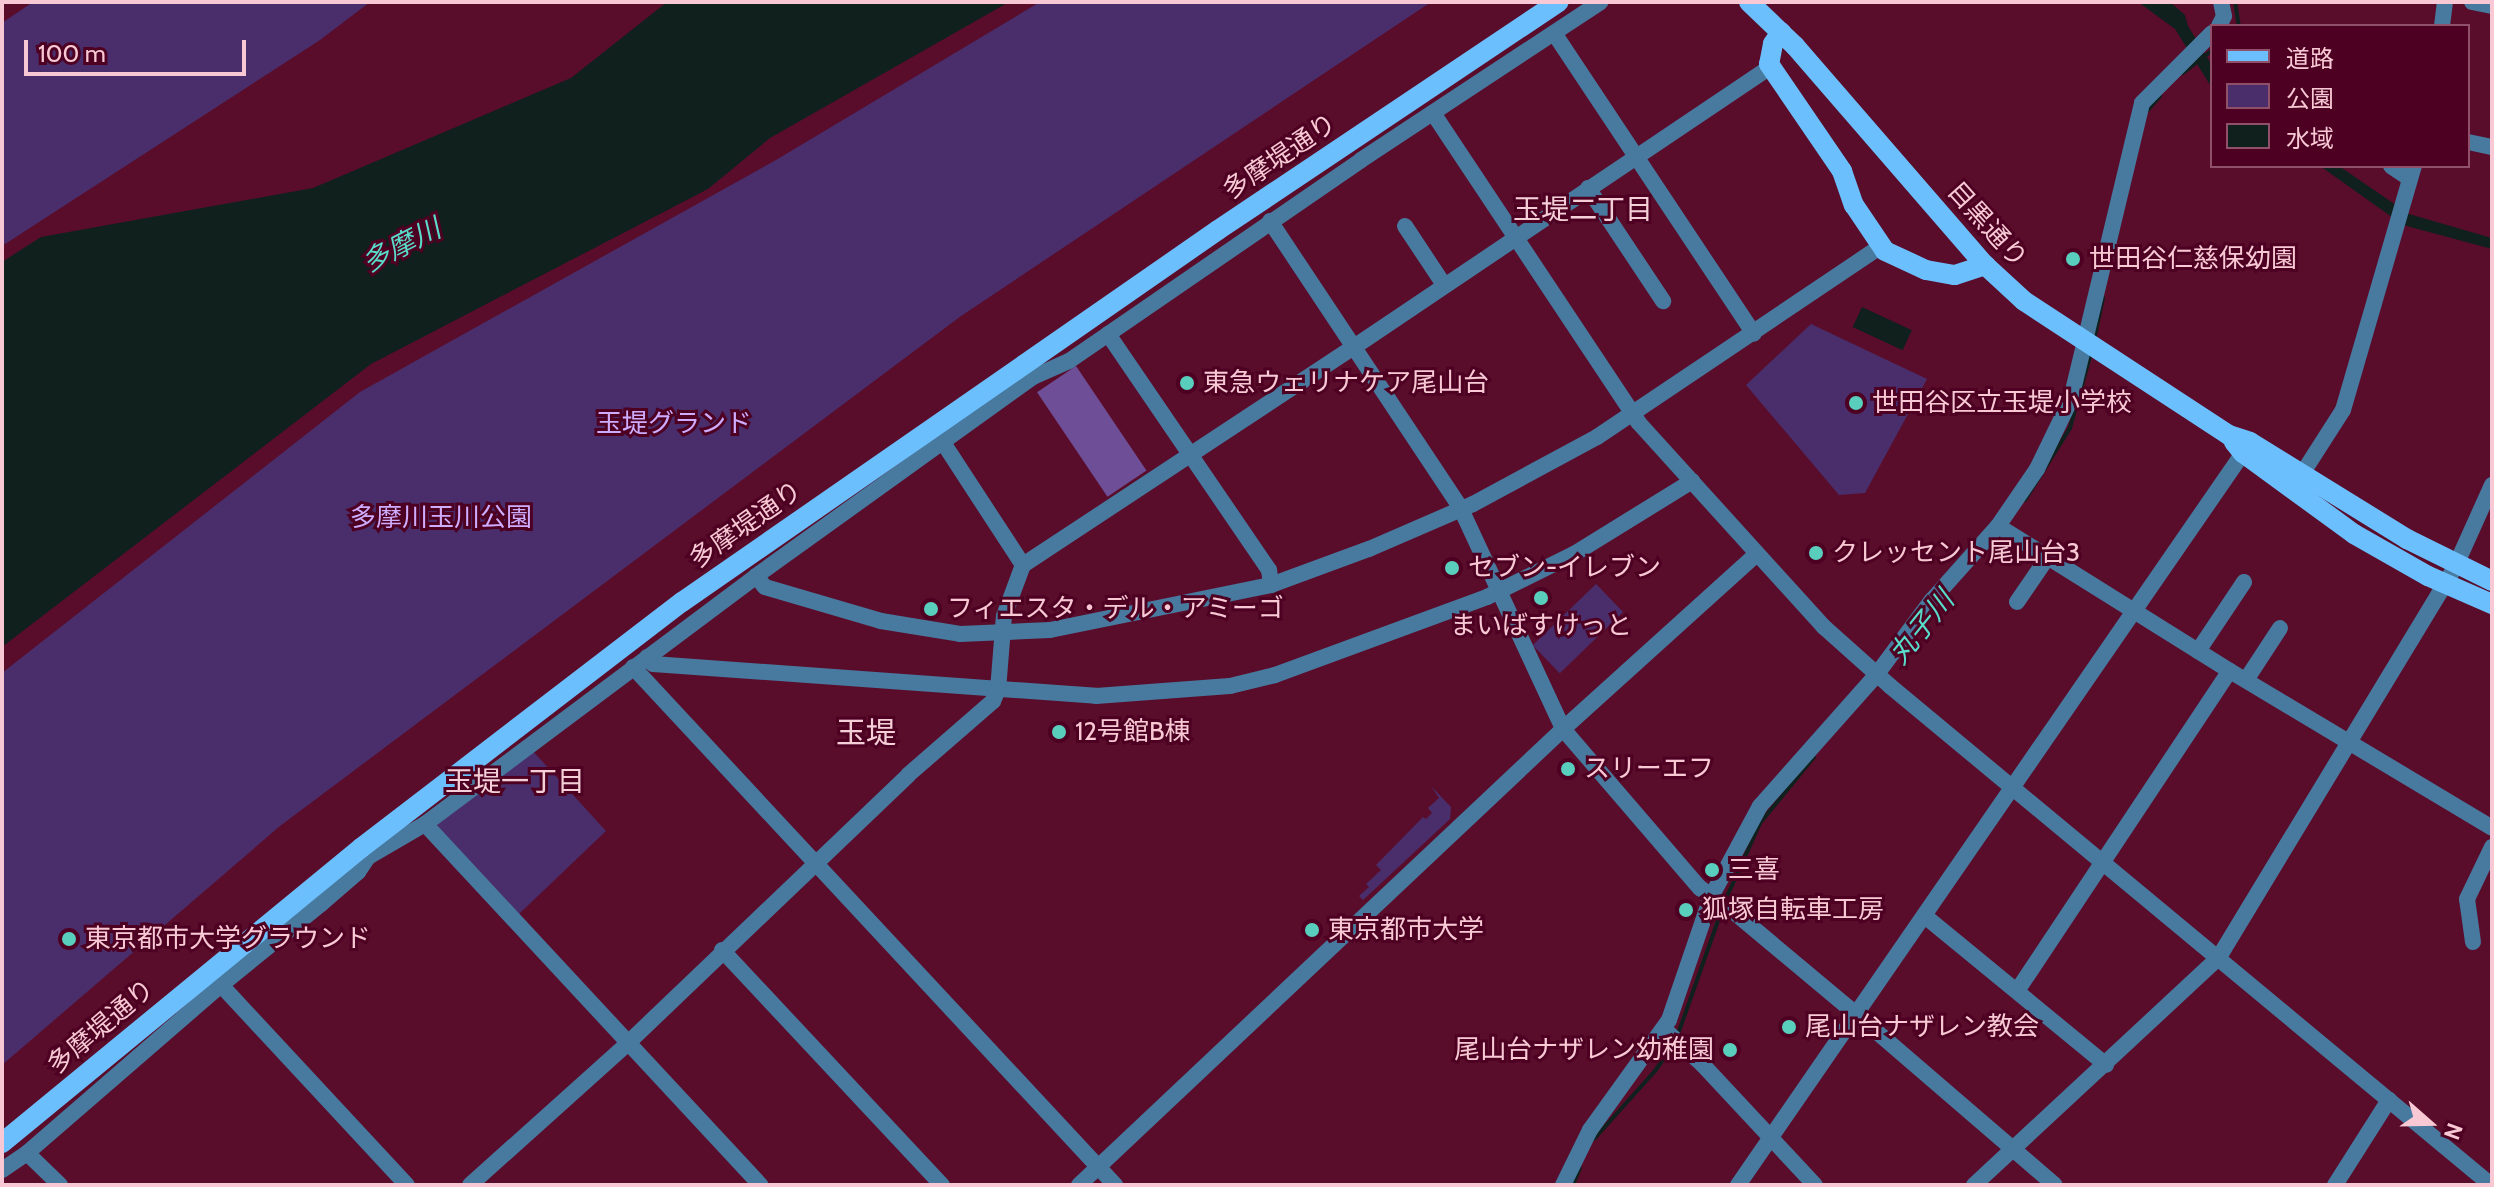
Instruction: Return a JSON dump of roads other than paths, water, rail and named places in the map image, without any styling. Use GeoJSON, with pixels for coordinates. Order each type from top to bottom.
{"type":"FeatureCollection","features":[{"type":"Feature","properties":{"kind":"main road","name":"多摩堤通り"},"geometry":{"type":"LineString","coordinates":[[2,1143],[682,602],[1028,370],[1559,2]]}},
{"type":"Feature","properties":{"kind":"main road","name":"目黒通り"},"geometry":{"type":"LineString","coordinates":[[1749,2],[1781,32],[1985,265],[2024,301],[2229,435],[2250,442],[2456,565],[2492,581]]}},
{"type":"Feature","properties":{"kind":"main road"},"geometry":{"type":"LineString","coordinates":[[1781,32],[1767,59],[1770,67],[1842,171],[1854,205],[1881,246],[1889,253],[1926,270],[1955,275],[1985,265]]}},
{"type":"Feature","properties":{"kind":"main road","name":"目黒通り"},"geometry":{"type":"LineString","coordinates":[[2229,435],[2243,453],[2329,518],[2444,584],[2492,604]]}},
{"type":"Feature","properties":{"kind":"street"},"geometry":{"type":"LineString","coordinates":[[2,1170],[27,1153],[221,985],[336,892],[365,852],[425,824],[756,576],[944,444],[1028,370],[1069,361],[1270,221],[1601,2]]}},
{"type":"Feature","properties":{"kind":"street"},"geometry":{"type":"LineString","coordinates":[[2219,24],[2221,2]]}},
{"type":"Feature","properties":{"kind":"street"},"geometry":{"type":"LineString","coordinates":[[2442,24],[2445,2]]}},
{"type":"Feature","properties":{"kind":"street"},"geometry":{"type":"LineString","coordinates":[[2472,2],[2492,6]]}},
{"type":"Feature","properties":{"kind":"street"},"geometry":{"type":"LineString","coordinates":[[1554,33],[1754,334]]}},
{"type":"Feature","properties":{"kind":"street"},"geometry":{"type":"LineString","coordinates":[[1563,1185],[1590,1130],[1672,1037],[1718,901],[1760,806],[1882,678],[1932,600],[2003,530],[2061,425],[2092,345],[2142,103],[2210,37]]}},
{"type":"Feature","properties":{"kind":"street"},"geometry":{"type":"LineString","coordinates":[[470,1185],[628,1043],[722,950],[993,701],[998,690],[1000,634],[1023,565],[1770,67]]}},
{"type":"Feature","properties":{"kind":"street"},"geometry":{"type":"LineString","coordinates":[[1433,113],[1634,413],[1824,627],[2491,1185]]}},
{"type":"Feature","properties":{"kind":"street"},"geometry":{"type":"LineString","coordinates":[[2470,142],[2492,147]]}},
{"type":"Feature","properties":{"kind":"street"},"geometry":{"type":"LineString","coordinates":[[2302,474],[2343,410],[2412,172]]}},
{"type":"Feature","properties":{"kind":"street"},"geometry":{"type":"LineString","coordinates":[[1588,188],[1663,301]]}},
{"type":"Feature","properties":{"kind":"street"},"geometry":{"type":"LineString","coordinates":[[1270,221],[1461,509],[1563,729],[1718,901],[1856,1014],[2055,1185]]}},
{"type":"Feature","properties":{"kind":"street"},"geometry":{"type":"LineString","coordinates":[[1405,226],[1444,285]]}},
{"type":"Feature","properties":{"kind":"street"},"geometry":{"type":"LineString","coordinates":[[756,576],[765,587],[891,624],[940,632],[1000,634],[1050,630],[1271,585],[1369,549],[1461,509],[1597,437],[1881,246]]}},
{"type":"Feature","properties":{"kind":"street"},"geometry":{"type":"LineString","coordinates":[[1108,334],[1269,570],[1271,585]]}},
{"type":"Feature","properties":{"kind":"street"},"geometry":{"type":"LineString","coordinates":[[944,444],[1023,565]]}},
{"type":"Feature","properties":{"kind":"street"},"geometry":{"type":"LineString","coordinates":[[1738,1185],[1926,917],[2132,610],[2243,453]]}},
{"type":"Feature","properties":{"kind":"street"},"geometry":{"type":"LineString","coordinates":[[640,662],[1096,696],[1230,686],[1275,675],[1499,592],[1574,554],[1692,481]]}},
{"type":"Feature","properties":{"kind":"street"},"geometry":{"type":"LineString","coordinates":[[1974,1185],[2219,957],[2456,565],[2492,485]]}},
{"type":"Feature","properties":{"kind":"street"},"geometry":{"type":"LineString","coordinates":[[2003,530],[2492,828]]}},
{"type":"Feature","properties":{"kind":"street"},"geometry":{"type":"LineString","coordinates":[[1079,1185],[1563,729],[1757,554]]}},
{"type":"Feature","properties":{"kind":"street"},"geometry":{"type":"LineString","coordinates":[[2017,602],[2047,558]]}},
{"type":"Feature","properties":{"kind":"street"},"geometry":{"type":"LineString","coordinates":[[2198,651],[2244,582]]}},
{"type":"Feature","properties":{"kind":"street"},"geometry":{"type":"LineString","coordinates":[[2246,680],[2280,628]]}},
{"type":"Feature","properties":{"kind":"street"},"geometry":{"type":"LineString","coordinates":[[640,662],[815,864],[1115,1185]]}},
{"type":"Feature","properties":{"kind":"street"},"geometry":{"type":"LineString","coordinates":[[2017,991],[2230,671]]}},
{"type":"Feature","properties":{"kind":"street"},"geometry":{"type":"LineString","coordinates":[[425,824],[761,1185]]}},
{"type":"Feature","properties":{"kind":"street"},"geometry":{"type":"LineString","coordinates":[[2473,942],[2467,899],[2492,847]]}},
{"type":"Feature","properties":{"kind":"street"},"geometry":{"type":"LineString","coordinates":[[1926,917],[2106,1065]]}},
{"type":"Feature","properties":{"kind":"street"},"geometry":{"type":"LineString","coordinates":[[722,950],[942,1185]]}},
{"type":"Feature","properties":{"kind":"street"},"geometry":{"type":"LineString","coordinates":[[221,985],[407,1185]]}},
{"type":"Feature","properties":{"kind":"street"},"geometry":{"type":"LineString","coordinates":[[1672,1037],[1815,1185]]}},
{"type":"Feature","properties":{"kind":"street"},"geometry":{"type":"LineString","coordinates":[[2335,1185],[2389,1100]]}},
{"type":"Feature","properties":{"kind":"street"},"geometry":{"type":"LineString","coordinates":[[27,1153],[60,1185]]}},
{"type":"Feature","properties":{"kind":"water","name":"多摩川"},"geometry":{"type":"Polygon","coordinates":[[[667,2],[1009,2],[770,138],[708,189],[371,364],[2,647],[2,262],[41,237],[313,188],[571,78],[667,2]]]}},
{"type":"Feature","properties":{"kind":"water"},"geometry":{"type":"Polygon","coordinates":[[[2138,2],[2170,2],[2185,15],[2188,26],[2210,62],[2210,85],[2175,29],[2138,2]]]}},
{"type":"Feature","properties":{"kind":"water"},"geometry":{"type":"Polygon","coordinates":[[[2323,168],[2342,168],[2409,214],[2492,238],[2492,249],[2403,225],[2323,168]]]}},
{"type":"Feature","properties":{"kind":"water"},"geometry":{"type":"Polygon","coordinates":[[[1862,307],[1912,330],[1903,350],[1853,327],[1862,307]]]}},
{"type":"Feature","properties":{"kind":"waterway","name":"丸子川"},"geometry":{"type":"LineString","coordinates":[[2235,2],[2239,24]]}},
{"type":"Feature","properties":{"kind":"waterway","name":"丸子川"},"geometry":{"type":"LineString","coordinates":[[2183,73],[2210,52]]}},
{"type":"Feature","properties":{"kind":"waterway","name":"丸子川"},"geometry":{"type":"LineString","coordinates":[[2147,111],[2160,96]]}},
{"type":"Feature","properties":{"kind":"waterway","name":"丸子川"},"geometry":{"type":"LineString","coordinates":[[2094,340],[2103,298]]}},
{"type":"Feature","properties":{"kind":"waterway","name":"丸子川"},"geometry":{"type":"LineString","coordinates":[[2025,500],[2070,428],[2091,353]]}},
{"type":"Feature","properties":{"kind":"waterway","name":"丸子川"},"geometry":{"type":"LineString","coordinates":[[1725,901],[1760,823],[1814,757]]}},
{"type":"Feature","properties":{"kind":"waterway","name":"丸子川"},"geometry":{"type":"LineString","coordinates":[[1677,1037],[1722,909]]}},
{"type":"Feature","properties":{"kind":"waterway","name":"丸子川"},"geometry":{"type":"LineString","coordinates":[[1594,1139],[1655,1071],[1673,1045]]}},
{"type":"Feature","properties":{"kind":"waterway","name":"丸子川"},"geometry":{"type":"LineString","coordinates":[[1573,1185],[1580,1168]]}},
{"type":"Feature","properties":{"kind":"place","name":"世田谷仁慈保幼園"},"geometry":{"type":"Point","coordinates":[2073,259]}},
{"type":"Feature","properties":{"kind":"place","name":"東急ウェリナケア尾山台"},"geometry":{"type":"Point","coordinates":[1187,383]}},
{"type":"Feature","properties":{"kind":"place","name":"世田谷区立玉堤小学校"},"geometry":{"type":"Point","coordinates":[1856,403]}},
{"type":"Feature","properties":{"kind":"place","name":"クレッセント尾山台3"},"geometry":{"type":"Point","coordinates":[1816,553]}},
{"type":"Feature","properties":{"kind":"place","name":"セブン-イレブン"},"geometry":{"type":"Point","coordinates":[1452,568]}},
{"type":"Feature","properties":{"kind":"place","name":"まいばすけっと"},"geometry":{"type":"Point","coordinates":[1541,598]}},
{"type":"Feature","properties":{"kind":"place","name":"フィエスタ・デル・アミーゴ"},"geometry":{"type":"Point","coordinates":[931,609]}},
{"type":"Feature","properties":{"kind":"place","name":"12号館B棟"},"geometry":{"type":"Point","coordinates":[1059,732]}},
{"type":"Feature","properties":{"kind":"place","name":"スリーエフ"},"geometry":{"type":"Point","coordinates":[1568,769]}},
{"type":"Feature","properties":{"kind":"place","name":"三喜"},"geometry":{"type":"Point","coordinates":[1712,870]}},
{"type":"Feature","properties":{"kind":"place","name":"狐塚自転車工房"},"geometry":{"type":"Point","coordinates":[1686,910]}},
{"type":"Feature","properties":{"kind":"place","name":"東京都市大学"},"geometry":{"type":"Point","coordinates":[1312,930]}},
{"type":"Feature","properties":{"kind":"place","name":"東京都市大学グラウンド"},"geometry":{"type":"Point","coordinates":[69,939]}},
{"type":"Feature","properties":{"kind":"place","name":"尾山台ナザレン教会"},"geometry":{"type":"Point","coordinates":[1789,1027]}},
{"type":"Feature","properties":{"kind":"place","name":"尾山台ナザレン幼稚園"},"geometry":{"type":"Point","coordinates":[1730,1050]}},
{"type":"Feature","properties":{"kind":"district","name":"玉堤二丁目"},"geometry":{"type":"Point","coordinates":[1583,209]}},
{"type":"Feature","properties":{"kind":"district","name":"玉堤"},"geometry":{"type":"Point","coordinates":[866,733]}},
{"type":"Feature","properties":{"kind":"district","name":"玉堤一丁目"},"geometry":{"type":"Point","coordinates":[515,781]}},
{"type":"Feature","properties":{"kind":"park label","name":"玉堤グランド"},"geometry":{"type":"Point","coordinates":[674,424]}},
{"type":"Feature","properties":{"kind":"park label","name":"多摩川玉川公園"},"geometry":{"type":"Point","coordinates":[441,518]}}]}
